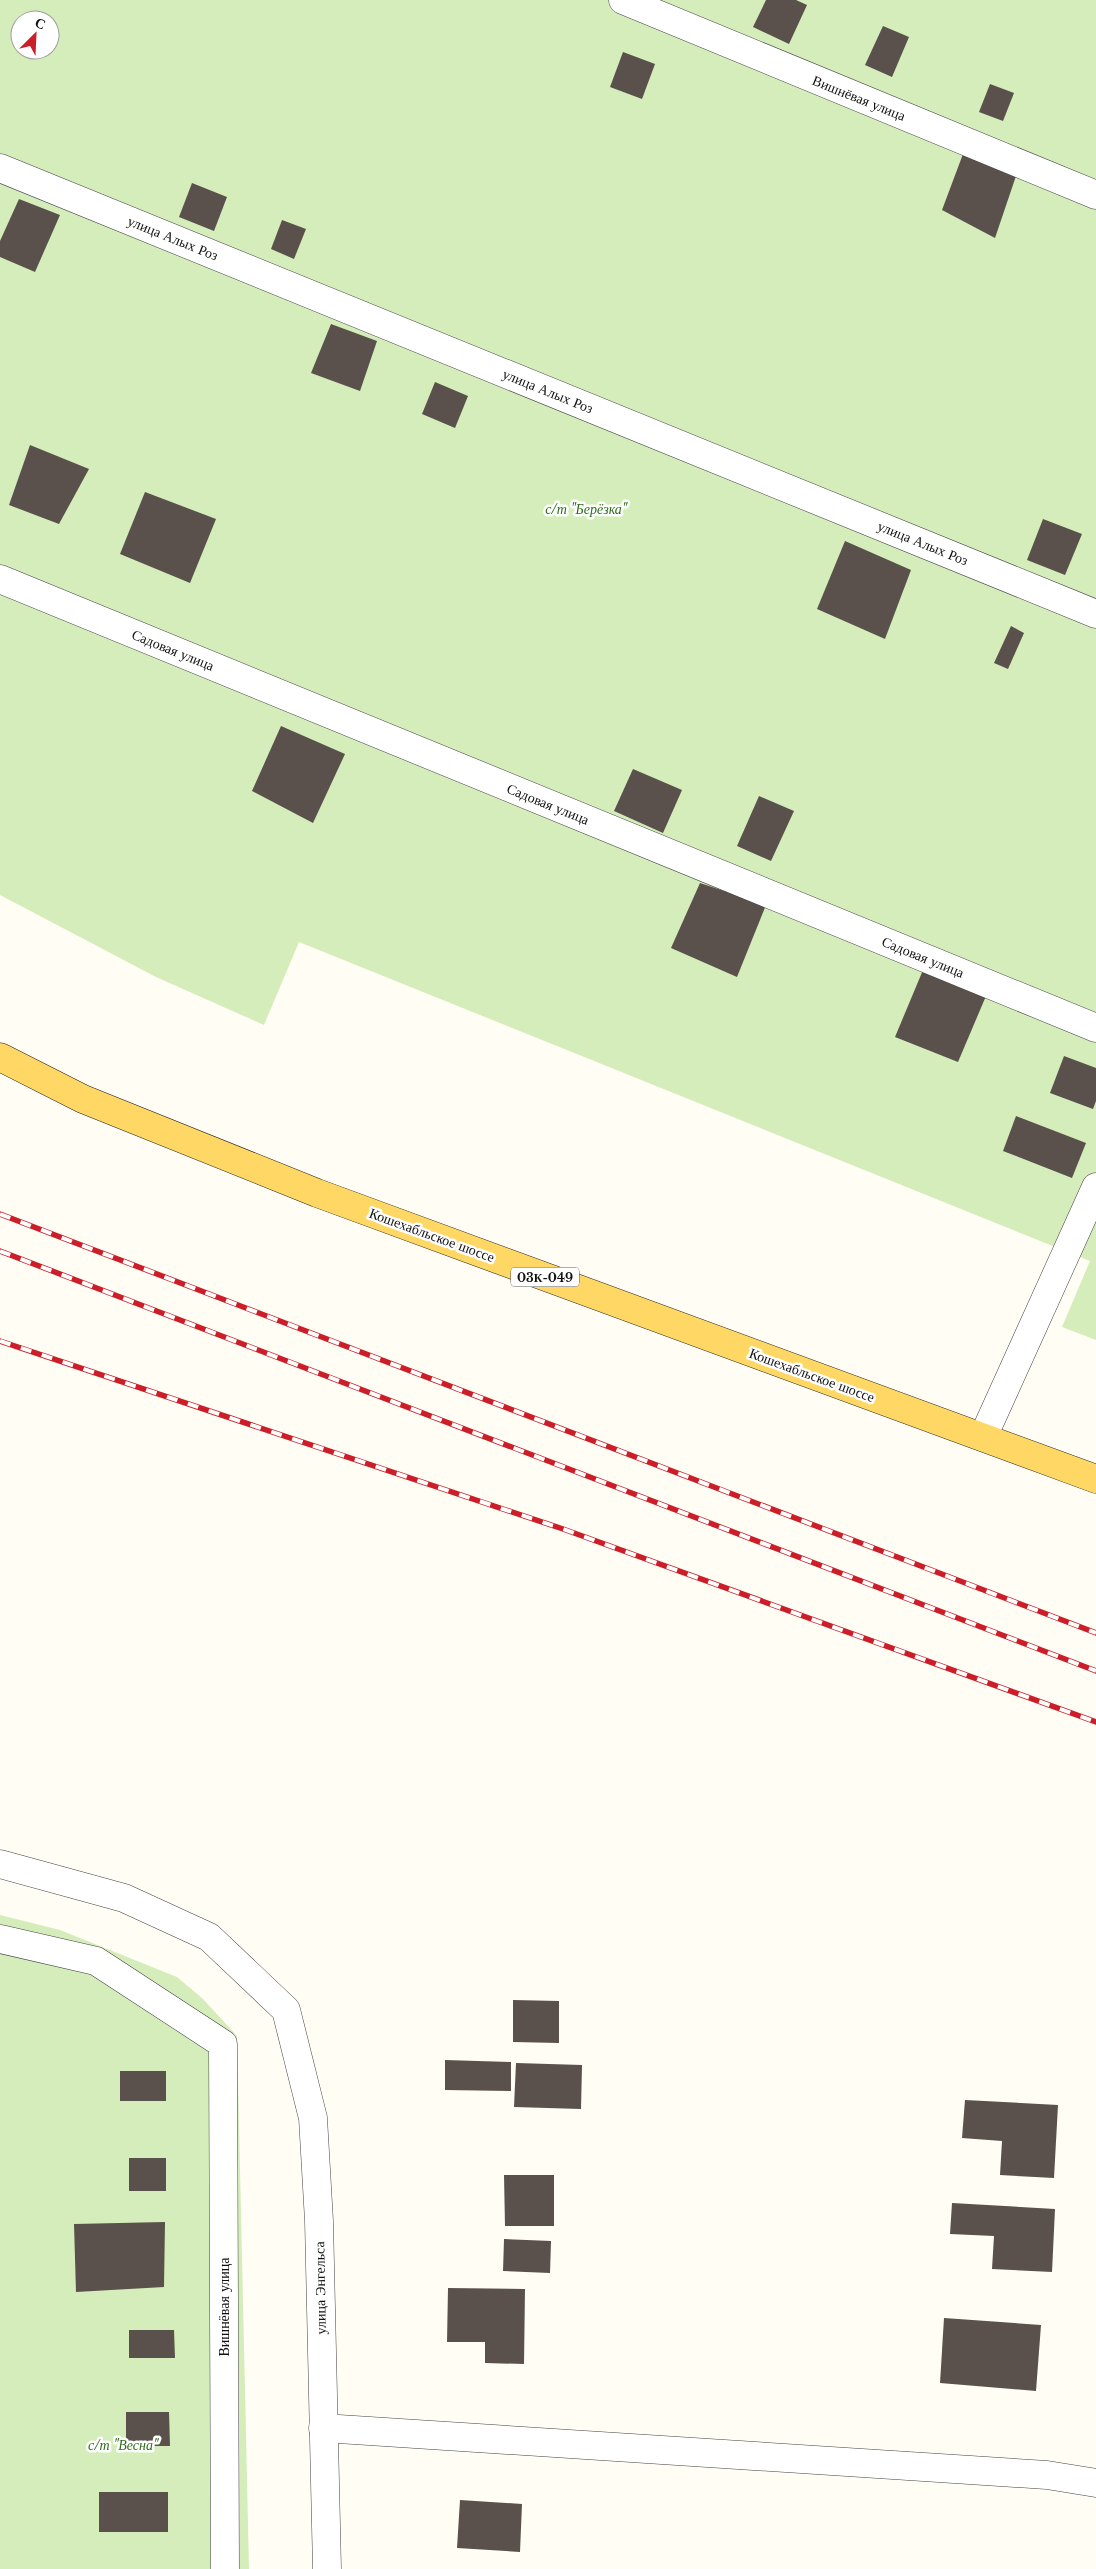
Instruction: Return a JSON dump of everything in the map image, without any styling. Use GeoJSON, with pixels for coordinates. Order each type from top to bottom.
{"type":"FeatureCollection","features":[{"type":"Feature","properties":{"kind":"main road","name":"Кошехабльское шоссе"},"geometry":{"type":"LineString","coordinates":[[0,1057],[83,1099],[317,1193],[1096,1479]]}},
{"type":"Feature","properties":{"kind":"street","name":"Вишнёвая улица"},"geometry":{"type":"LineString","coordinates":[[623,0],[1096,195]]}},
{"type":"Feature","properties":{"kind":"street","name":"улица Алых Роз"},"geometry":{"type":"LineString","coordinates":[[0,168],[1096,614]]}},
{"type":"Feature","properties":{"kind":"street","name":"Садовая улица"},"geometry":{"type":"LineString","coordinates":[[0,579],[1096,1028]]}},
{"type":"Feature","properties":{"kind":"street"},"geometry":{"type":"LineString","coordinates":[[983,1438],[1096,1187]]}},
{"type":"Feature","properties":{"kind":"street","name":"улица Энгельса"},"geometry":{"type":"LineString","coordinates":[[0,1864],[124,1898],[209,1937],[286,2010],[313,2118],[319,2222],[327,2569]]}},
{"type":"Feature","properties":{"kind":"street","name":"Вишнёвая улица"},"geometry":{"type":"LineString","coordinates":[[0,1938],[96,1962],[223,2044],[225,2569]]}},
{"type":"Feature","properties":{"kind":"street"},"geometry":{"type":"LineString","coordinates":[[323,2428],[1047,2475],[1096,2483]]}},
{"type":"Feature","properties":{"kind":"green space","name":"с/т \"Берёзка\""},"geometry":{"type":"Polygon","coordinates":[[[0,0],[1096,0],[1096,1340],[1062,1327],[1090,1261],[299,942],[264,1025],[156,977],[0,895],[0,0]]]}},
{"type":"Feature","properties":{"kind":"green space","name":"с/т \"Весна\""},"geometry":{"type":"Polygon","coordinates":[[[0,1915],[60,1930],[177,1977],[203,1999],[237,2036],[249,2569],[0,2569],[0,1915]]]}},
{"type":"Feature","properties":{"kind":"building"},"geometry":{"type":"Polygon","coordinates":[[[766,0],[796,0],[807,5],[789,44],[753,27],[766,0]]]}},
{"type":"Feature","properties":{"kind":"building"},"geometry":{"type":"Polygon","coordinates":[[[883,26],[909,37],[892,77],[865,65],[883,26]]]}},
{"type":"Feature","properties":{"kind":"building"},"geometry":{"type":"Polygon","coordinates":[[[623,52],[655,64],[642,99],[610,87],[623,52]]]}},
{"type":"Feature","properties":{"kind":"building"},"geometry":{"type":"Polygon","coordinates":[[[990,84],[1014,93],[1003,121],[979,112],[990,84]]]}},
{"type":"Feature","properties":{"kind":"building"},"geometry":{"type":"Polygon","coordinates":[[[963,154],[1016,176],[995,238],[942,210],[963,154]]]}},
{"type":"Feature","properties":{"kind":"building"},"geometry":{"type":"Polygon","coordinates":[[[192,183],[227,197],[214,231],[179,217],[192,183]]]}},
{"type":"Feature","properties":{"kind":"building"},"geometry":{"type":"Polygon","coordinates":[[[19,199],[60,215],[35,272],[0,257],[0,241],[19,199]]]}},
{"type":"Feature","properties":{"kind":"building"},"geometry":{"type":"Polygon","coordinates":[[[282,220],[306,229],[294,259],[271,249],[282,220]]]}},
{"type":"Feature","properties":{"kind":"building"},"geometry":{"type":"Polygon","coordinates":[[[331,324],[377,341],[360,391],[311,373],[331,324]]]}},
{"type":"Feature","properties":{"kind":"building"},"geometry":{"type":"Polygon","coordinates":[[[435,382],[468,396],[455,428],[422,414],[435,382]]]}},
{"type":"Feature","properties":{"kind":"building"},"geometry":{"type":"Polygon","coordinates":[[[30,445],[89,469],[59,524],[9,505],[30,445]]]}},
{"type":"Feature","properties":{"kind":"building"},"geometry":{"type":"Polygon","coordinates":[[[145,492],[216,519],[190,583],[120,554],[145,492]]]}},
{"type":"Feature","properties":{"kind":"building"},"geometry":{"type":"Polygon","coordinates":[[[1043,519],[1082,534],[1065,575],[1027,560],[1043,519]]]}},
{"type":"Feature","properties":{"kind":"building"},"geometry":{"type":"Polygon","coordinates":[[[845,541],[911,570],[885,639],[817,609],[845,541]]]}},
{"type":"Feature","properties":{"kind":"building"},"geometry":{"type":"Polygon","coordinates":[[[1011,626],[1024,633],[1008,669],[994,663],[1011,626]]]}},
{"type":"Feature","properties":{"kind":"building"},"geometry":{"type":"Polygon","coordinates":[[[281,726],[345,754],[313,823],[252,791],[281,726]]]}},
{"type":"Feature","properties":{"kind":"building"},"geometry":{"type":"Polygon","coordinates":[[[633,769],[682,790],[663,833],[614,811],[633,769]]]}},
{"type":"Feature","properties":{"kind":"building"},"geometry":{"type":"Polygon","coordinates":[[[759,796],[794,811],[771,861],[737,846],[759,796]]]}},
{"type":"Feature","properties":{"kind":"building"},"geometry":{"type":"Polygon","coordinates":[[[700,883],[766,905],[737,977],[671,948],[700,883]]]}},
{"type":"Feature","properties":{"kind":"building"},"geometry":{"type":"Polygon","coordinates":[[[923,970],[986,996],[958,1062],[895,1037],[923,970]]]}},
{"type":"Feature","properties":{"kind":"building"},"geometry":{"type":"Polygon","coordinates":[[[1064,1056],[1096,1068],[1096,1101],[1093,1109],[1050,1093],[1064,1056]]]}},
{"type":"Feature","properties":{"kind":"building"},"geometry":{"type":"Polygon","coordinates":[[[1016,1116],[1086,1143],[1072,1178],[1003,1151],[1016,1116]]]}},
{"type":"Feature","properties":{"kind":"building"},"geometry":{"type":"Polygon","coordinates":[[[513,2000],[559,2001],[559,2043],[513,2042],[513,2000]]]}},
{"type":"Feature","properties":{"kind":"building"},"geometry":{"type":"Polygon","coordinates":[[[445,2060],[511,2062],[511,2091],[445,2090],[445,2060]]]}},
{"type":"Feature","properties":{"kind":"building"},"geometry":{"type":"Polygon","coordinates":[[[516,2063],[582,2065],[581,2109],[514,2107],[516,2063]]]}},
{"type":"Feature","properties":{"kind":"building"},"geometry":{"type":"Polygon","coordinates":[[[120,2071],[166,2071],[166,2101],[120,2101],[120,2071]]]}},
{"type":"Feature","properties":{"kind":"building"},"geometry":{"type":"Polygon","coordinates":[[[965,2100],[1058,2105],[1054,2178],[1000,2175],[1002,2141],[962,2138],[965,2100]]]}},
{"type":"Feature","properties":{"kind":"building"},"geometry":{"type":"Polygon","coordinates":[[[129,2158],[166,2158],[166,2191],[129,2191],[129,2158]]]}},
{"type":"Feature","properties":{"kind":"building"},"geometry":{"type":"Polygon","coordinates":[[[504,2175],[554,2175],[554,2226],[505,2226],[504,2175]]]}},
{"type":"Feature","properties":{"kind":"building"},"geometry":{"type":"Polygon","coordinates":[[[952,2203],[1055,2209],[1052,2272],[992,2269],[994,2236],[950,2234],[952,2203]]]}},
{"type":"Feature","properties":{"kind":"building"},"geometry":{"type":"Polygon","coordinates":[[[165,2222],[164,2287],[76,2292],[74,2224],[165,2222]]]}},
{"type":"Feature","properties":{"kind":"building"},"geometry":{"type":"Polygon","coordinates":[[[504,2239],[551,2241],[550,2273],[503,2271],[504,2239]]]}},
{"type":"Feature","properties":{"kind":"building"},"geometry":{"type":"Polygon","coordinates":[[[448,2288],[525,2289],[524,2364],[485,2363],[485,2342],[447,2342],[448,2288]]]}},
{"type":"Feature","properties":{"kind":"building"},"geometry":{"type":"Polygon","coordinates":[[[944,2318],[1041,2325],[1036,2391],[940,2383],[944,2318]]]}},
{"type":"Feature","properties":{"kind":"building"},"geometry":{"type":"Polygon","coordinates":[[[129,2330],[174,2330],[175,2358],[129,2358],[129,2330]]]}},
{"type":"Feature","properties":{"kind":"building"},"geometry":{"type":"Polygon","coordinates":[[[126,2412],[169,2412],[170,2446],[126,2446],[126,2412]]]}},
{"type":"Feature","properties":{"kind":"building"},"geometry":{"type":"Polygon","coordinates":[[[99,2492],[168,2492],[168,2532],[99,2532],[99,2492]]]}},
{"type":"Feature","properties":{"kind":"building"},"geometry":{"type":"Polygon","coordinates":[[[460,2500],[522,2504],[520,2552],[457,2548],[460,2500]]]}},
{"type":"Feature","properties":{"kind":"railway"},"geometry":{"type":"LineString","coordinates":[[0,1214],[1096,1633]]}},
{"type":"Feature","properties":{"kind":"railway"},"geometry":{"type":"LineString","coordinates":[[0,1251],[1096,1671]]}},
{"type":"Feature","properties":{"kind":"railway"},"geometry":{"type":"LineString","coordinates":[[0,1341],[563,1529],[1096,1722]]}}]}
